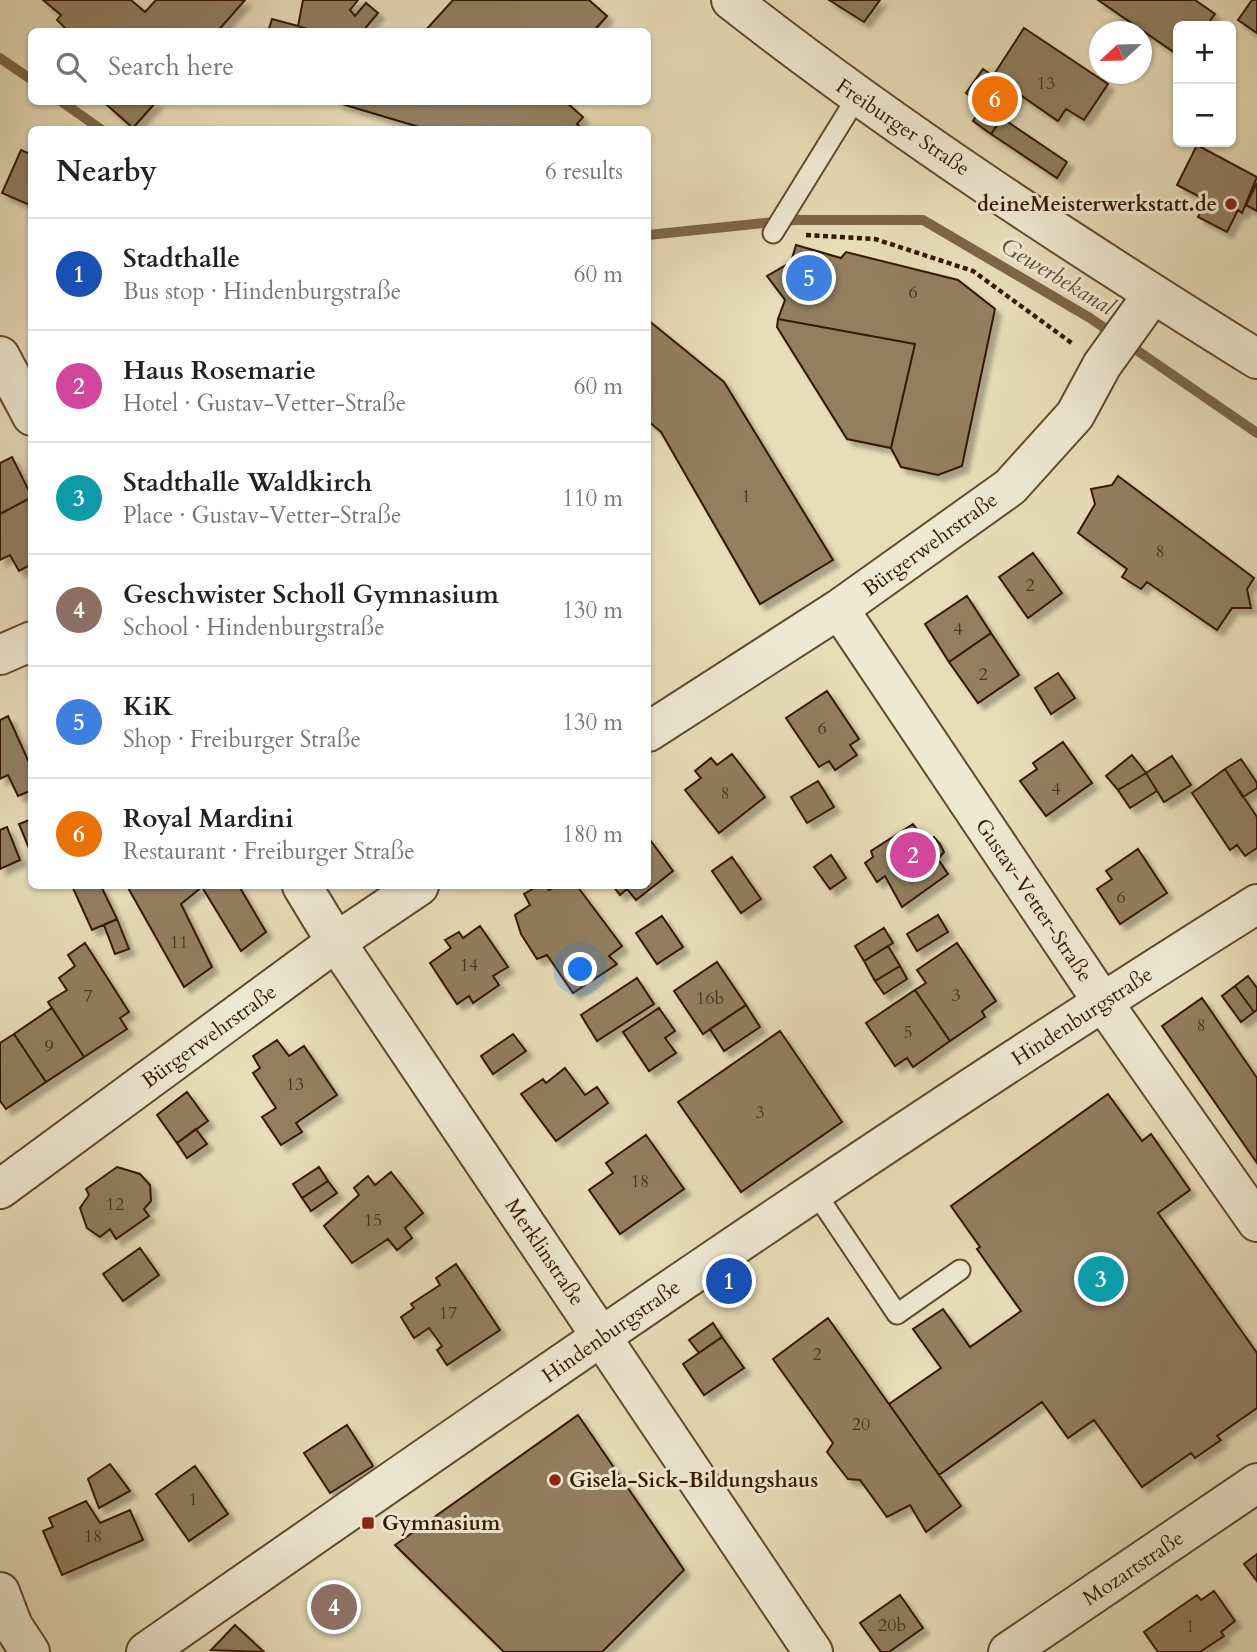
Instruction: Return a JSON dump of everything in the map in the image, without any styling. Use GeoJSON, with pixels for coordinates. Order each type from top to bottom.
{"type":"FeatureCollection","features":[{"type":"Feature","properties":{"kind":"street","name":"Freiburger Straße"},"geometry":{"type":"LineString","coordinates":[[731,0],[857,97],[1144,306],[1257,359]]}},
{"type":"Feature","properties":{"kind":"street","name":"Bürgerwehrstraße"},"geometry":{"type":"LineString","coordinates":[[651,730],[839,609],[1010,487],[1075,415],[1102,365],[1144,306]]}},
{"type":"Feature","properties":{"kind":"street"},"geometry":{"type":"LineString","coordinates":[[0,356],[28,408]]}},
{"type":"Feature","properties":{"kind":"street","name":"Gustav-Vetter-Straße"},"geometry":{"type":"LineString","coordinates":[[839,609],[1102,1001],[1257,1222]]}},
{"type":"Feature","properties":{"kind":"street"},"geometry":{"type":"LineString","coordinates":[[0,655],[28,643]]}},
{"type":"Feature","properties":{"kind":"street","name":"Merklinstraße"},"geometry":{"type":"LineString","coordinates":[[304,889],[336,942],[813,1652]]}},
{"type":"Feature","properties":{"kind":"street","name":"Bürgerwehrstraße"},"geometry":{"type":"LineString","coordinates":[[0,1189],[336,942],[415,889]]}},
{"type":"Feature","properties":{"kind":"street","name":"Hindenburgstraße"},"geometry":{"type":"LineString","coordinates":[[146,1652],[601,1335],[1102,1001],[1257,904]]}},
{"type":"Feature","properties":{"kind":"street","name":"Mozartstraße"},"geometry":{"type":"LineString","coordinates":[[1008,1652],[1257,1483]]}},
{"type":"Feature","properties":{"kind":"lane"},"geometry":{"type":"LineString","coordinates":[[773,233],[857,97]]}},
{"type":"Feature","properties":{"kind":"lane"},"geometry":{"type":"LineString","coordinates":[[815,1192],[897,1314],[960,1270]]}},
{"type":"Feature","properties":{"kind":"path"},"geometry":{"type":"LineString","coordinates":[[773,233],[875,239],[973,271],[1102,365]]}},
{"type":"Feature","properties":{"kind":"building"},"geometry":{"type":"Polygon","coordinates":[[[43,0],[131,0],[145,12],[156,0],[245,0],[220,28],[65,28],[57,20],[61,15],[43,0]]]}},
{"type":"Feature","properties":{"kind":"building"},"geometry":{"type":"Polygon","coordinates":[[[303,0],[358,0],[350,10],[355,16],[366,3],[378,13],[365,28],[298,26],[303,0]]]}},
{"type":"Feature","properties":{"kind":"building"},"geometry":{"type":"Polygon","coordinates":[[[453,0],[589,0],[607,16],[596,28],[428,28],[453,0]]]}},
{"type":"Feature","properties":{"kind":"building"},"geometry":{"type":"Polygon","coordinates":[[[829,0],[880,0],[864,22],[829,0]]]}},
{"type":"Feature","properties":{"kind":"building"},"geometry":{"type":"Polygon","coordinates":[[[1098,0],[1195,0],[1215,14],[1210,21],[1173,21],[1173,52],[1152,37],[1152,21],[1129,21],[1098,0]]]}},
{"type":"Feature","properties":{"kind":"building"},"geometry":{"type":"Polygon","coordinates":[[[1252,0],[1257,0],[1257,33],[1238,20],[1252,0]]]}},
{"type":"Feature","properties":{"kind":"building"},"geometry":{"type":"Polygon","coordinates":[[[272,19],[304,28],[269,28],[272,19]]]}},
{"type":"Feature","properties":{"kind":"building"},"geometry":{"type":"Polygon","coordinates":[[[1024,28],[1089,71],[1089,84],[1108,84],[1084,120],[1066,109],[1058,121],[993,76],[1024,28]]]}},
{"type":"Feature","properties":{"kind":"building"},"geometry":{"type":"Polygon","coordinates":[[[983,69],[1020,94],[991,134],[973,121],[983,105],[966,93],[983,69]]]}},
{"type":"Feature","properties":{"kind":"building"},"geometry":{"type":"Polygon","coordinates":[[[107,105],[153,105],[135,126],[131,126],[107,105]]]}},
{"type":"Feature","properties":{"kind":"building"},"geometry":{"type":"Polygon","coordinates":[[[345,105],[569,105],[583,117],[577,124],[579,126],[416,126],[345,105]]]}},
{"type":"Feature","properties":{"kind":"building"},"geometry":{"type":"Polygon","coordinates":[[[1002,118],[1067,162],[1057,178],[991,134],[1002,118]]]}},
{"type":"Feature","properties":{"kind":"building"},"geometry":{"type":"Polygon","coordinates":[[[1196,147],[1257,177],[1242,213],[1238,210],[1227,232],[1198,217],[1206,200],[1177,185],[1196,147]]]}},
{"type":"Feature","properties":{"kind":"building"},"geometry":{"type":"Polygon","coordinates":[[[21,150],[28,153],[28,204],[2,193],[21,150]]]}},
{"type":"Feature","properties":{"kind":"building"},"geometry":{"type":"Polygon","coordinates":[[[1257,183],[1257,211],[1246,205],[1257,183]]]}},
{"type":"Feature","properties":{"kind":"building"},"geometry":{"type":"Polygon","coordinates":[[[796,245],[841,258],[846,252],[958,280],[995,309],[962,466],[938,475],[901,467],[891,448],[915,344],[778,319],[785,300],[767,276],[791,262],[796,245]]]}},
{"type":"Feature","properties":{"kind":"building"},"geometry":{"type":"Polygon","coordinates":[[[778,319],[915,344],[891,448],[847,439],[777,327],[778,319]]]}},
{"type":"Feature","properties":{"kind":"building"},"geometry":{"type":"Polygon","coordinates":[[[651,322],[724,382],[833,560],[760,604],[661,432],[651,424],[651,322]]]}},
{"type":"Feature","properties":{"kind":"building"},"geometry":{"type":"Polygon","coordinates":[[[12,457],[28,489],[28,499],[0,514],[0,463],[12,457]]]}},
{"type":"Feature","properties":{"kind":"building"},"geometry":{"type":"Polygon","coordinates":[[[1118,476],[1254,578],[1247,589],[1251,608],[1232,608],[1217,630],[1147,582],[1141,589],[1122,577],[1127,569],[1078,533],[1095,504],[1091,489],[1112,485],[1118,476]]]}},
{"type":"Feature","properties":{"kind":"building"},"geometry":{"type":"Polygon","coordinates":[[[28,499],[28,566],[19,571],[10,555],[0,560],[0,514],[28,499]]]}},
{"type":"Feature","properties":{"kind":"building"},"geometry":{"type":"Polygon","coordinates":[[[1033,553],[1062,593],[1028,618],[999,577],[1033,553]]]}},
{"type":"Feature","properties":{"kind":"building"},"geometry":{"type":"Polygon","coordinates":[[[967,596],[991,633],[949,662],[925,624],[967,596]]]}},
{"type":"Feature","properties":{"kind":"building"},"geometry":{"type":"Polygon","coordinates":[[[991,633],[1019,675],[978,703],[949,662],[991,633]]]}},
{"type":"Feature","properties":{"kind":"building"},"geometry":{"type":"Polygon","coordinates":[[[1058,673],[1075,698],[1051,714],[1035,688],[1058,673]]]}},
{"type":"Feature","properties":{"kind":"building"},"geometry":{"type":"Polygon","coordinates":[[[827,691],[859,739],[850,745],[857,755],[835,770],[829,761],[819,767],[786,718],[827,691]]]}},
{"type":"Feature","properties":{"kind":"building"},"geometry":{"type":"Polygon","coordinates":[[[8,716],[28,760],[28,792],[18,796],[8,775],[0,779],[0,720],[8,716]]]}},
{"type":"Feature","properties":{"kind":"building"},"geometry":{"type":"Polygon","coordinates":[[[1063,742],[1092,783],[1046,816],[1020,781],[1037,769],[1033,763],[1063,742]]]}},
{"type":"Feature","properties":{"kind":"building"},"geometry":{"type":"Polygon","coordinates":[[[732,754],[765,797],[719,833],[685,790],[701,778],[695,771],[711,758],[717,765],[732,754]]]}},
{"type":"Feature","properties":{"kind":"building"},"geometry":{"type":"Polygon","coordinates":[[[1132,755],[1146,773],[1118,790],[1106,776],[1132,755]]]}},
{"type":"Feature","properties":{"kind":"building"},"geometry":{"type":"Polygon","coordinates":[[[1172,756],[1191,785],[1164,802],[1146,773],[1172,756]]]}},
{"type":"Feature","properties":{"kind":"building"},"geometry":{"type":"Polygon","coordinates":[[[1241,759],[1257,783],[1257,788],[1243,797],[1225,769],[1241,759]]]}},
{"type":"Feature","properties":{"kind":"building"},"geometry":{"type":"Polygon","coordinates":[[[1225,769],[1257,817],[1257,848],[1245,856],[1237,845],[1230,850],[1192,793],[1225,769]]]}},
{"type":"Feature","properties":{"kind":"building"},"geometry":{"type":"Polygon","coordinates":[[[1146,773],[1157,791],[1130,808],[1118,790],[1146,773]]]}},
{"type":"Feature","properties":{"kind":"building"},"geometry":{"type":"Polygon","coordinates":[[[818,781],[834,807],[807,823],[791,797],[818,781]]]}},
{"type":"Feature","properties":{"kind":"building"},"geometry":{"type":"Polygon","coordinates":[[[28,821],[28,846],[19,824],[28,821]]]}},
{"type":"Feature","properties":{"kind":"building"},"geometry":{"type":"Polygon","coordinates":[[[913,824],[926,841],[934,837],[940,844],[944,852],[938,859],[948,874],[902,907],[885,876],[877,882],[865,863],[873,857],[871,851],[913,824]]]}},
{"type":"Feature","properties":{"kind":"building"},"geometry":{"type":"Polygon","coordinates":[[[7,827],[20,860],[0,869],[0,830],[7,827]]]}},
{"type":"Feature","properties":{"kind":"building"},"geometry":{"type":"Polygon","coordinates":[[[651,841],[673,871],[651,888],[651,841]]]}},
{"type":"Feature","properties":{"kind":"building"},"geometry":{"type":"Polygon","coordinates":[[[1138,849],[1167,893],[1120,924],[1097,889],[1112,879],[1106,871],[1138,849]]]}},
{"type":"Feature","properties":{"kind":"building"},"geometry":{"type":"Polygon","coordinates":[[[831,855],[846,878],[830,889],[814,867],[831,855]]]}},
{"type":"Feature","properties":{"kind":"building"},"geometry":{"type":"Polygon","coordinates":[[[732,857],[761,899],[741,913],[712,871],[732,857]]]}},
{"type":"Feature","properties":{"kind":"building"},"geometry":{"type":"Polygon","coordinates":[[[73,889],[102,889],[117,919],[92,930],[73,889]]]}},
{"type":"Feature","properties":{"kind":"building"},"geometry":{"type":"Polygon","coordinates":[[[129,889],[200,889],[181,904],[212,967],[184,987],[129,889]]]}},
{"type":"Feature","properties":{"kind":"building"},"geometry":{"type":"Polygon","coordinates":[[[203,889],[241,889],[266,932],[241,951],[203,889]]]}},
{"type":"Feature","properties":{"kind":"building"},"geometry":{"type":"Polygon","coordinates":[[[533,889],[579,889],[622,946],[609,956],[617,964],[573,993],[547,955],[537,959],[521,934],[515,915],[530,905],[524,894],[533,889]]]}},
{"type":"Feature","properties":{"kind":"building"},"geometry":{"type":"Polygon","coordinates":[[[615,889],[627,889],[620,895],[615,889]]]}},
{"type":"Feature","properties":{"kind":"building"},"geometry":{"type":"Polygon","coordinates":[[[627,889],[650,889],[636,900],[627,889]]]}},
{"type":"Feature","properties":{"kind":"building"},"geometry":{"type":"Polygon","coordinates":[[[938,915],[948,932],[917,951],[907,934],[938,915]]]}},
{"type":"Feature","properties":{"kind":"building"},"geometry":{"type":"Polygon","coordinates":[[[662,916],[683,947],[657,964],[636,933],[662,916]]]}},
{"type":"Feature","properties":{"kind":"building"},"geometry":{"type":"Polygon","coordinates":[[[117,919],[129,949],[115,954],[104,925],[117,919]]]}},
{"type":"Feature","properties":{"kind":"building"},"geometry":{"type":"Polygon","coordinates":[[[480,926],[508,967],[493,976],[499,985],[473,1003],[469,996],[457,1004],[430,963],[451,948],[445,940],[459,932],[463,938],[480,926]]]}},
{"type":"Feature","properties":{"kind":"building"},"geometry":{"type":"Polygon","coordinates":[[[884,928],[893,943],[864,961],[855,946],[884,928]]]}},
{"type":"Feature","properties":{"kind":"building"},"geometry":{"type":"Polygon","coordinates":[[[85,943],[129,1012],[120,1018],[127,1029],[84,1057],[48,1002],[67,990],[59,978],[75,966],[68,955],[85,943]]]}},
{"type":"Feature","properties":{"kind":"building"},"geometry":{"type":"Polygon","coordinates":[[[957,943],[996,1001],[982,1011],[985,1017],[950,1041],[915,990],[926,983],[917,970],[957,943]]]}},
{"type":"Feature","properties":{"kind":"building"},"geometry":{"type":"Polygon","coordinates":[[[888,946],[900,966],[875,981],[864,961],[888,946]]]}},
{"type":"Feature","properties":{"kind":"building"},"geometry":{"type":"Polygon","coordinates":[[[717,962],[746,1005],[703,1034],[674,991],[717,962]]]}},
{"type":"Feature","properties":{"kind":"building"},"geometry":{"type":"Polygon","coordinates":[[[900,966],[907,979],[884,994],[875,981],[900,966]]]}},
{"type":"Feature","properties":{"kind":"building"},"geometry":{"type":"Polygon","coordinates":[[[1248,976],[1257,988],[1257,1010],[1254,1012],[1235,986],[1248,976]]]}},
{"type":"Feature","properties":{"kind":"building"},"geometry":{"type":"Polygon","coordinates":[[[637,978],[654,1004],[597,1041],[581,1015],[637,978]]]}},
{"type":"Feature","properties":{"kind":"building"},"geometry":{"type":"Polygon","coordinates":[[[1235,986],[1254,1012],[1241,1022],[1222,996],[1235,986]]]}},
{"type":"Feature","properties":{"kind":"building"},"geometry":{"type":"Polygon","coordinates":[[[915,990],[950,1041],[913,1067],[907,1058],[895,1066],[866,1023],[915,990]]]}},
{"type":"Feature","properties":{"kind":"building"},"geometry":{"type":"Polygon","coordinates":[[[1202,998],[1257,1078],[1257,1163],[1162,1026],[1202,998]]]}},
{"type":"Feature","properties":{"kind":"building"},"geometry":{"type":"Polygon","coordinates":[[[746,1005],[760,1027],[724,1051],[710,1029],[746,1005]]]}},
{"type":"Feature","properties":{"kind":"building"},"geometry":{"type":"Polygon","coordinates":[[[52,1008],[84,1057],[46,1082],[14,1034],[52,1008]]]}},
{"type":"Feature","properties":{"kind":"building"},"geometry":{"type":"Polygon","coordinates":[[[659,1008],[675,1031],[665,1038],[676,1053],[649,1071],[623,1032],[659,1008]]]}},
{"type":"Feature","properties":{"kind":"building"},"geometry":{"type":"Polygon","coordinates":[[[780,1031],[842,1122],[741,1192],[678,1102],[780,1031]]]}},
{"type":"Feature","properties":{"kind":"building"},"geometry":{"type":"Polygon","coordinates":[[[14,1034],[46,1082],[6,1109],[0,1101],[0,1043],[14,1034]]]}},
{"type":"Feature","properties":{"kind":"building"},"geometry":{"type":"Polygon","coordinates":[[[513,1034],[526,1051],[493,1074],[481,1056],[513,1034]]]}},
{"type":"Feature","properties":{"kind":"building"},"geometry":{"type":"Polygon","coordinates":[[[277,1040],[289,1056],[304,1046],[337,1095],[296,1123],[302,1132],[281,1145],[262,1117],[276,1108],[253,1073],[260,1068],[253,1056],[277,1040]]]}},
{"type":"Feature","properties":{"kind":"building"},"geometry":{"type":"Polygon","coordinates":[[[565,1068],[585,1095],[597,1087],[608,1103],[556,1141],[521,1094],[543,1079],[546,1083],[565,1068]]]}},
{"type":"Feature","properties":{"kind":"building"},"geometry":{"type":"Polygon","coordinates":[[[187,1092],[208,1121],[177,1143],[157,1115],[187,1092]]]}},
{"type":"Feature","properties":{"kind":"building"},"geometry":{"type":"Polygon","coordinates":[[[1108,1094],[1142,1141],[1151,1134],[1190,1190],[1158,1213],[1257,1353],[1257,1408],[1217,1436],[1221,1440],[1195,1458],[1191,1453],[1142,1487],[1094,1420],[1068,1438],[1042,1402],[939,1475],[889,1404],[941,1368],[913,1329],[943,1309],[970,1347],[1021,1311],[977,1249],[980,1247],[951,1206],[1108,1094]]]}},
{"type":"Feature","properties":{"kind":"building"},"geometry":{"type":"Polygon","coordinates":[[[196,1129],[207,1144],[187,1158],[177,1143],[196,1129]]]}},
{"type":"Feature","properties":{"kind":"building"},"geometry":{"type":"Polygon","coordinates":[[[646,1135],[684,1189],[620,1234],[589,1190],[613,1173],[606,1163],[646,1135]]]}},
{"type":"Feature","properties":{"kind":"building"},"geometry":{"type":"Polygon","coordinates":[[[117,1167],[140,1174],[150,1185],[151,1201],[144,1209],[149,1216],[116,1239],[110,1229],[100,1237],[87,1228],[80,1208],[89,1195],[86,1189],[117,1167]]]}},
{"type":"Feature","properties":{"kind":"building"},"geometry":{"type":"Polygon","coordinates":[[[319,1167],[328,1181],[302,1198],[293,1184],[319,1167]]]}},
{"type":"Feature","properties":{"kind":"building"},"geometry":{"type":"Polygon","coordinates":[[[391,1172],[423,1213],[405,1228],[412,1238],[397,1250],[388,1239],[352,1263],[324,1226],[359,1195],[354,1188],[368,1176],[375,1185],[391,1172]]]}},
{"type":"Feature","properties":{"kind":"building"},"geometry":{"type":"Polygon","coordinates":[[[328,1181],[337,1193],[311,1211],[302,1198],[328,1181]]]}},
{"type":"Feature","properties":{"kind":"building"},"geometry":{"type":"Polygon","coordinates":[[[140,1248],[159,1275],[123,1301],[103,1274],[140,1248]]]}},
{"type":"Feature","properties":{"kind":"building"},"geometry":{"type":"Polygon","coordinates":[[[456,1264],[500,1330],[447,1365],[437,1350],[442,1346],[429,1328],[414,1338],[401,1317],[414,1308],[411,1304],[440,1285],[436,1278],[456,1264]]]}},
{"type":"Feature","properties":{"kind":"building"},"geometry":{"type":"Polygon","coordinates":[[[828,1318],[961,1506],[926,1532],[910,1505],[887,1517],[860,1480],[848,1479],[827,1452],[833,1443],[773,1359],[828,1318]]]}},
{"type":"Feature","properties":{"kind":"building"},"geometry":{"type":"Polygon","coordinates":[[[713,1323],[722,1337],[699,1353],[689,1340],[713,1323]]]}},
{"type":"Feature","properties":{"kind":"building"},"geometry":{"type":"Polygon","coordinates":[[[722,1337],[744,1368],[704,1395],[683,1364],[722,1337]]]}},
{"type":"Feature","properties":{"kind":"building","name":"Gisela-Sick-Bildungshaus"},"geometry":{"type":"Polygon","coordinates":[[[578,1415],[684,1570],[602,1652],[504,1652],[395,1545],[578,1415]]]}},
{"type":"Feature","properties":{"kind":"building"},"geometry":{"type":"Polygon","coordinates":[[[347,1425],[373,1466],[330,1493],[304,1453],[347,1425]]]}},
{"type":"Feature","properties":{"kind":"building"},"geometry":{"type":"Polygon","coordinates":[[[110,1464],[130,1491],[99,1508],[88,1479],[110,1464]]]}},
{"type":"Feature","properties":{"kind":"building"},"geometry":{"type":"Polygon","coordinates":[[[195,1466],[228,1514],[189,1541],[156,1494],[195,1466]]]}},
{"type":"Feature","properties":{"kind":"building"},"geometry":{"type":"Polygon","coordinates":[[[86,1501],[100,1523],[130,1510],[143,1540],[62,1575],[43,1531],[53,1527],[49,1518],[86,1501]]]}},
{"type":"Feature","properties":{"kind":"building"},"geometry":{"type":"Polygon","coordinates":[[[1257,1554],[1257,1581],[1244,1564],[1257,1554]]]}},
{"type":"Feature","properties":{"kind":"building"},"geometry":{"type":"Polygon","coordinates":[[[1214,1591],[1235,1621],[1221,1632],[1224,1636],[1200,1652],[1158,1652],[1144,1632],[1197,1595],[1201,1600],[1214,1591]]]}},
{"type":"Feature","properties":{"kind":"building"},"geometry":{"type":"Polygon","coordinates":[[[900,1595],[923,1628],[889,1652],[881,1652],[860,1623],[900,1595]]]}},
{"type":"Feature","properties":{"kind":"building"},"geometry":{"type":"Polygon","coordinates":[[[235,1625],[264,1652],[211,1650],[235,1625]]]}},
{"type":"Feature","properties":{"kind":"waterway","name":"Gewerbekanal"},"geometry":{"type":"LineString","coordinates":[[0,58],[28,77]]}},
{"type":"Feature","properties":{"kind":"waterway","name":"Gewerbekanal"},"geometry":{"type":"LineString","coordinates":[[66,105],[96,126]]}},
{"type":"Feature","properties":{"kind":"waterway","name":"Gewerbekanal"},"geometry":{"type":"LineString","coordinates":[[651,235],[794,220],[923,220],[1090,318],[1257,433]]}},
{"type":"Feature","properties":{"kind":"place","name":"Royal Mardini"},"geometry":{"type":"Point","coordinates":[995,99]}},
{"type":"Feature","properties":{"kind":"place","name":"deineMeisterwerkstatt.de"},"geometry":{"type":"Point","coordinates":[1231,204]}},
{"type":"Feature","properties":{"kind":"place","name":"KiK"},"geometry":{"type":"Point","coordinates":[809,278]}},
{"type":"Feature","properties":{"kind":"place","name":"Haus Rosemarie"},"geometry":{"type":"Point","coordinates":[913,855]}},
{"type":"Feature","properties":{"kind":"place","name":"Stadthalle Waldkirch"},"geometry":{"type":"Point","coordinates":[1101,1279]}},
{"type":"Feature","properties":{"kind":"place","name":"Stadthalle"},"geometry":{"type":"Point","coordinates":[729,1281]}},
{"type":"Feature","properties":{"kind":"place","name":"Gisela-Sick-Bildungshaus"},"geometry":{"type":"Point","coordinates":[555,1480]}},
{"type":"Feature","properties":{"kind":"place","name":"Gymnasium"},"geometry":{"type":"Point","coordinates":[368,1523]}},
{"type":"Feature","properties":{"kind":"place","name":"Geschwister Scholl Gymnasium"},"geometry":{"type":"Point","coordinates":[334,1607]}}]}
